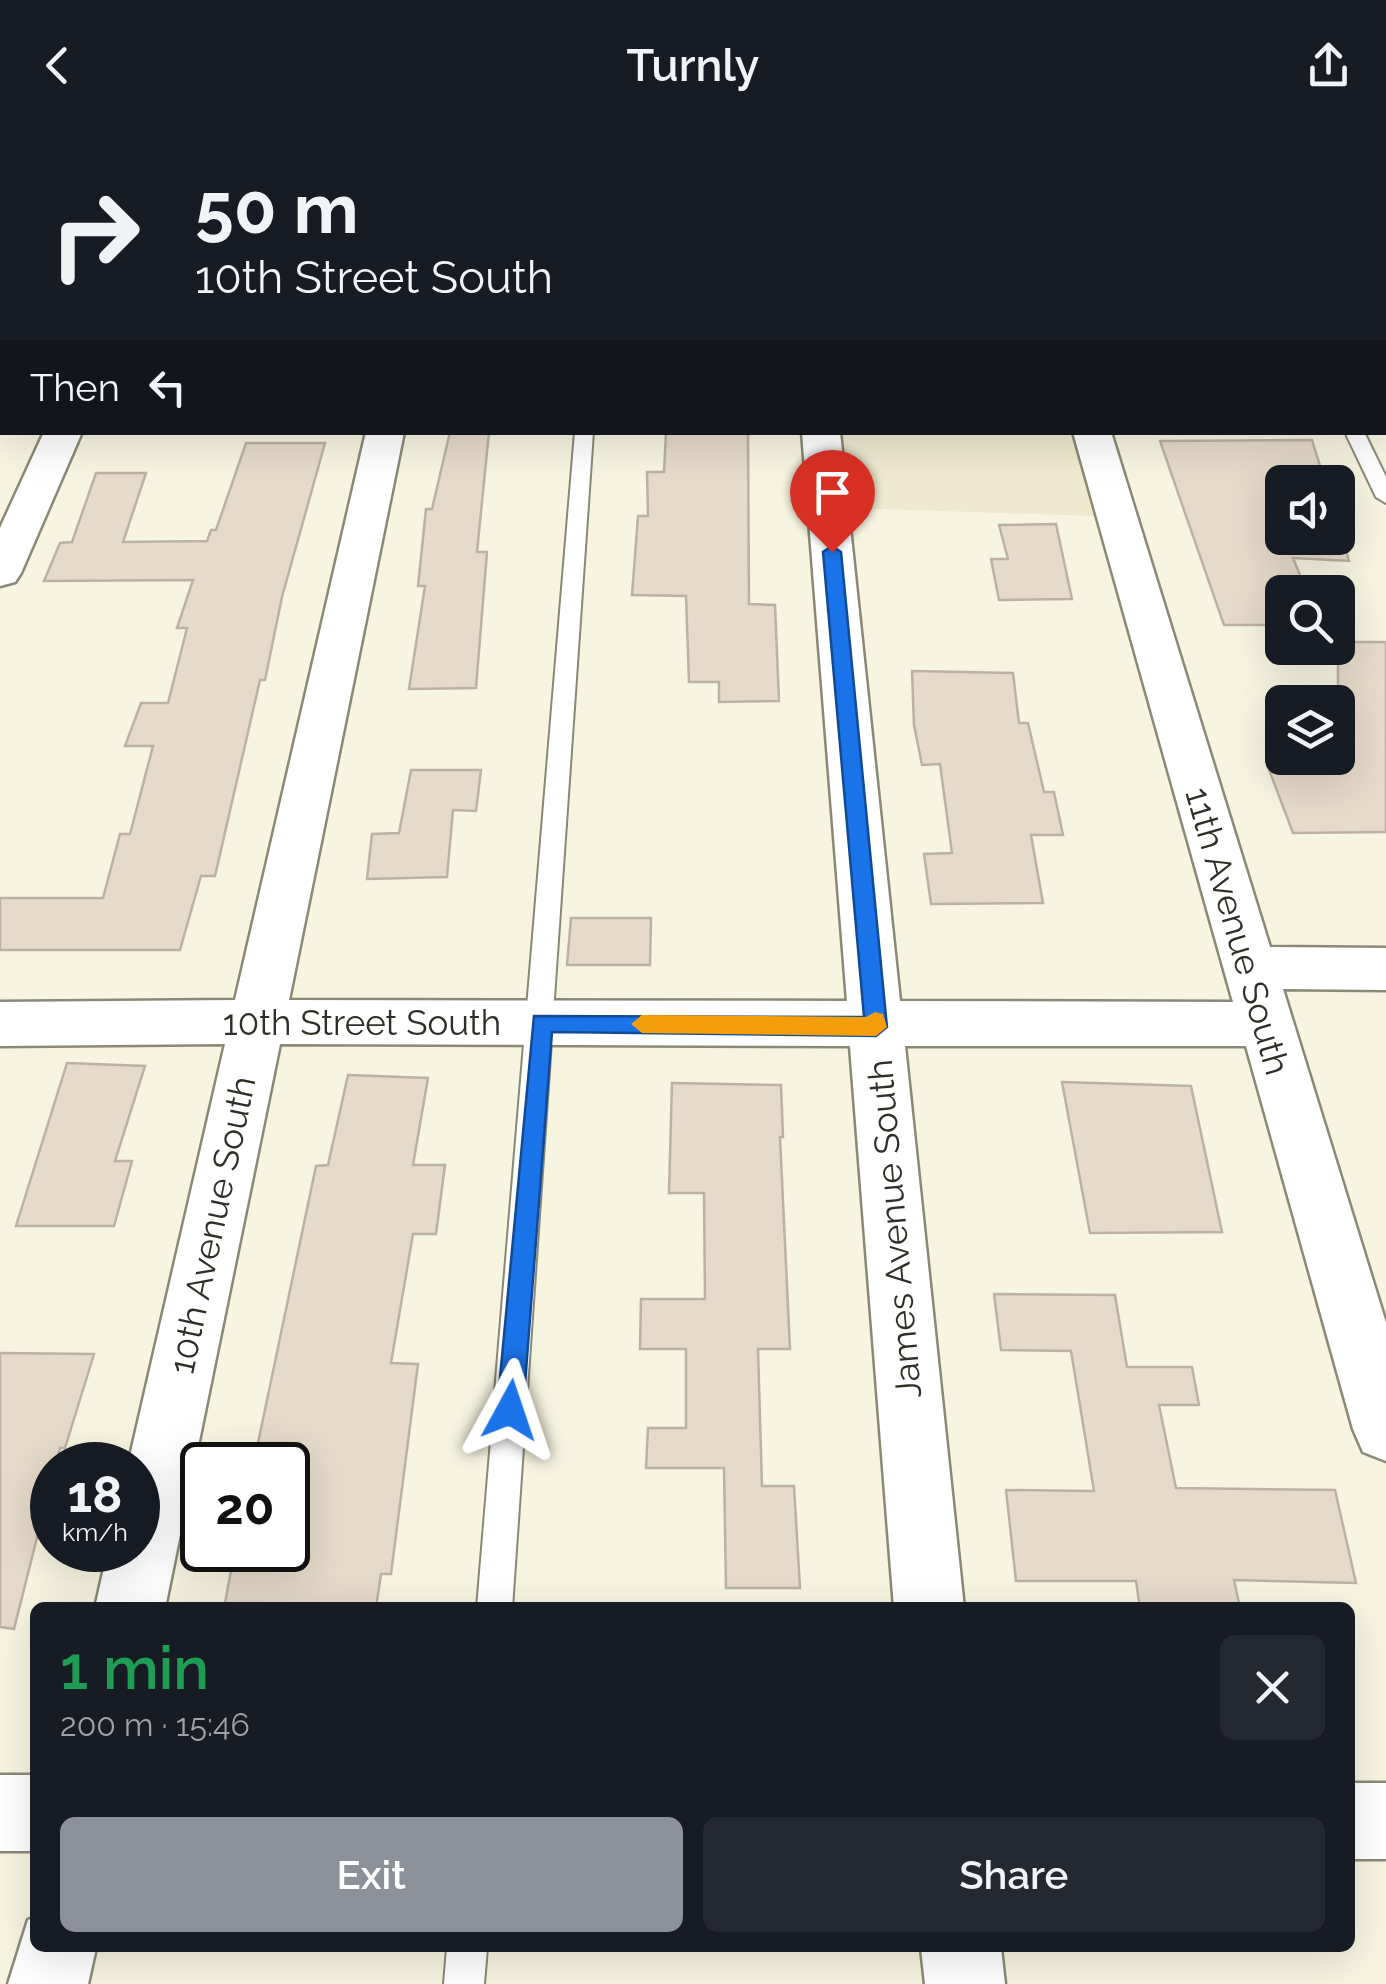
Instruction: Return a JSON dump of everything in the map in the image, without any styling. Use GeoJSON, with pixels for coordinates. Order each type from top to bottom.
{"type":"FeatureCollection","features":[{"type":"Feature","properties":{"kind":"street"},"geometry":{"type":"LineString","coordinates":[[0,573],[62,435]]}},
{"type":"Feature","properties":{"kind":"street","name":"10th Avenue South"},"geometry":{"type":"LineString","coordinates":[[131,1602],[384,435]]}},
{"type":"Feature","properties":{"kind":"street","name":"James Avenue South"},"geometry":{"type":"LineString","coordinates":[[821,435],[929,1602]]}},
{"type":"Feature","properties":{"kind":"street","name":"11th Avenue South"},"geometry":{"type":"LineString","coordinates":[[1093,435],[1386,1429]]}},
{"type":"Feature","properties":{"kind":"street"},"geometry":{"type":"LineString","coordinates":[[1249,968],[1386,969]]}},
{"type":"Feature","properties":{"kind":"street","name":"10th Street South"},"geometry":{"type":"LineString","coordinates":[[0,1024],[256,1021],[876,1027],[1265,1024]]}},
{"type":"Feature","properties":{"kind":"street"},"geometry":{"type":"LineString","coordinates":[[0,1813],[30,1813]]}},
{"type":"Feature","properties":{"kind":"street"},"geometry":{"type":"LineString","coordinates":[[1355,1821],[1386,1821]]}},
{"type":"Feature","properties":{"kind":"street"},"geometry":{"type":"LineString","coordinates":[[48,1984],[55,1952]]}},
{"type":"Feature","properties":{"kind":"street"},"geometry":{"type":"LineString","coordinates":[[962,1952],[965,1984]]}},
{"type":"Feature","properties":{"kind":"lane"},"geometry":{"type":"LineString","coordinates":[[494,1602],[542,1023],[584,435]]}},
{"type":"Feature","properties":{"kind":"lane"},"geometry":{"type":"LineString","coordinates":[[1355,435],[1386,497]]}},
{"type":"Feature","properties":{"kind":"lane"},"geometry":{"type":"LineString","coordinates":[[464,1984],[467,1952]]}},
{"type":"Feature","properties":{"kind":"shaded area"},"geometry":{"type":"Polygon","coordinates":[[[841,435],[1073,435],[1095,516],[849,508],[841,435]]]}},
{"type":"Feature","properties":{"kind":"building"},"geometry":{"type":"Polygon","coordinates":[[[449,435],[489,435],[477,552],[487,552],[476,688],[409,689],[425,586],[418,586],[426,509],[432,509],[449,435]]]}},
{"type":"Feature","properties":{"kind":"building"},"geometry":{"type":"Polygon","coordinates":[[[666,435],[748,435],[749,604],[775,605],[779,701],[719,702],[719,682],[689,682],[686,596],[632,595],[638,516],[648,516],[647,472],[664,472],[666,435]]]}},
{"type":"Feature","properties":{"kind":"building"},"geometry":{"type":"Polygon","coordinates":[[[1312,440],[1320,465],[1265,465],[1265,555],[1347,555],[1349,561],[1293,558],[1300,575],[1265,575],[1265,625],[1224,625],[1160,441],[1312,440]]]}},
{"type":"Feature","properties":{"kind":"building"},"geometry":{"type":"Polygon","coordinates":[[[246,443],[325,443],[282,597],[265,680],[260,680],[215,876],[201,876],[180,950],[0,950],[0,898],[103,898],[120,834],[130,834],[153,746],[125,746],[141,703],[168,703],[187,628],[177,628],[193,580],[44,581],[60,543],[72,542],[96,473],[146,473],[123,542],[207,541],[211,530],[216,530],[246,443]]]}},
{"type":"Feature","properties":{"kind":"building"},"geometry":{"type":"Polygon","coordinates":[[[1056,524],[1072,599],[999,600],[991,559],[1008,559],[999,525],[1056,524]]]}},
{"type":"Feature","properties":{"kind":"building"},"geometry":{"type":"Polygon","coordinates":[[[1355,642],[1386,642],[1386,832],[1293,833],[1271,775],[1355,775],[1355,685],[1338,685],[1338,665],[1355,665],[1355,642]]]}},
{"type":"Feature","properties":{"kind":"building"},"geometry":{"type":"Polygon","coordinates":[[[912,671],[1013,673],[1019,723],[1028,723],[1044,792],[1054,792],[1063,835],[1031,835],[1043,903],[931,904],[924,854],[952,853],[940,764],[922,765],[914,725],[912,671]]]}},
{"type":"Feature","properties":{"kind":"building"},"geometry":{"type":"Polygon","coordinates":[[[411,770],[481,770],[476,811],[453,810],[447,877],[367,879],[372,834],[399,833],[411,770]]]}},
{"type":"Feature","properties":{"kind":"building"},"geometry":{"type":"Polygon","coordinates":[[[571,918],[651,918],[650,965],[567,965],[571,918]]]}},
{"type":"Feature","properties":{"kind":"building"},"geometry":{"type":"Polygon","coordinates":[[[67,1063],[145,1066],[115,1161],[132,1161],[114,1226],[16,1226],[67,1063]]]}},
{"type":"Feature","properties":{"kind":"building"},"geometry":{"type":"Polygon","coordinates":[[[348,1075],[428,1078],[413,1165],[445,1165],[436,1234],[413,1234],[391,1363],[418,1364],[391,1574],[381,1574],[377,1602],[225,1602],[231,1572],[310,1572],[310,1442],[258,1442],[316,1166],[328,1165],[348,1075]]]}},
{"type":"Feature","properties":{"kind":"building"},"geometry":{"type":"Polygon","coordinates":[[[1062,1082],[1191,1086],[1222,1232],[1090,1233],[1062,1082]]]}},
{"type":"Feature","properties":{"kind":"building"},"geometry":{"type":"Polygon","coordinates":[[[672,1083],[781,1085],[790,1349],[758,1349],[762,1486],[794,1486],[800,1588],[726,1588],[724,1468],[646,1468],[648,1428],[686,1428],[686,1349],[640,1349],[641,1299],[705,1299],[704,1193],[669,1193],[672,1083]]]}},
{"type":"Feature","properties":{"kind":"building"},"geometry":{"type":"Polygon","coordinates":[[[994,1294],[1115,1295],[1127,1367],[1192,1367],[1199,1405],[1159,1405],[1176,1488],[1335,1490],[1356,1583],[1234,1580],[1239,1602],[1139,1602],[1136,1581],[1016,1581],[1006,1490],[1094,1491],[1071,1351],[1001,1350],[994,1294]]]}},
{"type":"Feature","properties":{"kind":"building"},"geometry":{"type":"Polygon","coordinates":[[[0,1353],[94,1354],[67,1442],[30,1442],[30,1565],[14,1629],[0,1627],[0,1353]]]}},
{"type":"Feature","properties":{"kind":"slow traffic"},"geometry":{"type":"LineString","coordinates":[[642,1024],[876,1027],[875,1021]]}},
{"type":"Feature","properties":{"kind":"route"},"geometry":{"type":"LineString","coordinates":[[510,1410],[542,1023],[876,1027],[832,552]]}}]}
